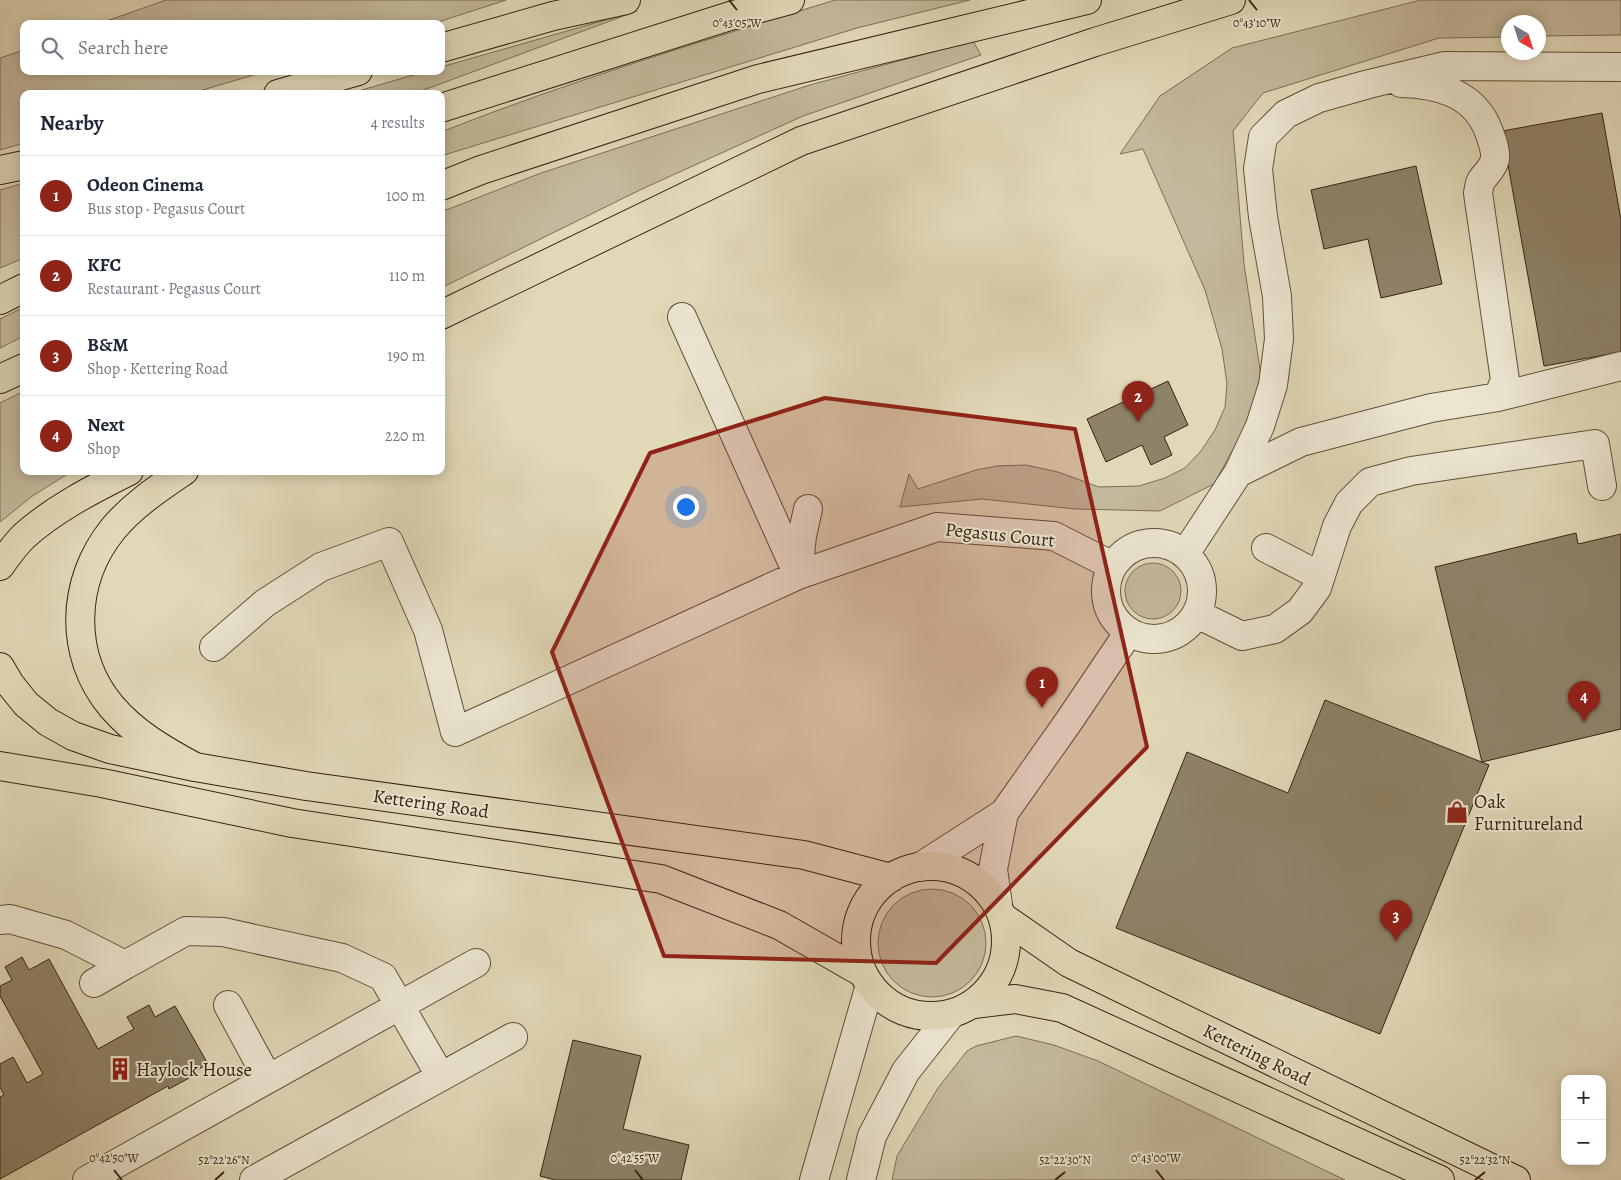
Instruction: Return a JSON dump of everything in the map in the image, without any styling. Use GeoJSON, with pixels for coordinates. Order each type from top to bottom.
{"type":"FeatureCollection","features":[{"type":"Feature","properties":{"kind":"main road"},"geometry":{"type":"LineString","coordinates":[[445,47],[553,16],[626,0]]}},
{"type":"Feature","properties":{"kind":"main road"},"geometry":{"type":"LineString","coordinates":[[445,107],[721,19],[790,0]]}},
{"type":"Feature","properties":{"kind":"main road"},"geometry":{"type":"LineString","coordinates":[[445,184],[481,170],[758,79],[1088,0]]}},
{"type":"Feature","properties":{"kind":"main road"},"geometry":{"type":"LineString","coordinates":[[445,313],[801,141],[1095,42],[1231,0]]}},
{"type":"Feature","properties":{"kind":"main road"},"geometry":{"type":"LineString","coordinates":[[292,90],[344,75]]}},
{"type":"Feature","properties":{"kind":"main road"},"geometry":{"type":"LineString","coordinates":[[0,170],[20,166]]}},
{"type":"Feature","properties":{"kind":"main road"},"geometry":{"type":"LineString","coordinates":[[0,300],[20,290]]}},
{"type":"Feature","properties":{"kind":"main road"},"geometry":{"type":"LineString","coordinates":[[0,379],[20,370]]}},
{"type":"Feature","properties":{"kind":"main road"},"geometry":{"type":"LineString","coordinates":[[0,566],[23,537],[40,523],[122,475]]}},
{"type":"Feature","properties":{"kind":"main road"},"geometry":{"type":"LineString","coordinates":[[178,475],[138,504],[114,529],[101,547],[86,578],[81,601],[79,625],[89,671],[98,690],[112,708],[146,738],[194,767]]}},
{"type":"Feature","properties":{"kind":"main road","name":"Kettering Road"},"geometry":{"type":"LineString","coordinates":[[0,667],[10,684],[26,704],[48,722],[73,736],[110,749],[194,767],[306,786],[804,855],[891,878]]}},
{"type":"Feature","properties":{"kind":"main road"},"geometry":{"type":"LineString","coordinates":[[0,766],[102,783],[292,823],[661,879],[779,925],[867,979],[886,1002],[906,1012],[928,1017],[962,1009],[991,987],[1003,966],[1007,942],[1001,912],[984,887],[965,874],[943,867],[920,867],[905,871],[891,878],[875,892],[863,910],[857,931],[857,952],[867,979]]}},
{"type":"Feature","properties":{"kind":"main road","name":"Kettering Road"},"geometry":{"type":"LineString","coordinates":[[1001,912],[1069,963],[1516,1180]]}},
{"type":"Feature","properties":{"kind":"main road","name":"Kettering Road"},"geometry":{"type":"LineString","coordinates":[[962,1009],[1014,999],[1062,1008],[1440,1180]]}},
{"type":"Feature","properties":{"kind":"street"},"geometry":{"type":"LineString","coordinates":[[1185,554],[1238,473],[1260,426],[1270,393],[1280,339],[1277,296],[1263,217],[1258,169],[1263,137],[1286,114],[1319,98],[1444,66],[1621,67]]}},
{"type":"Feature","properties":{"kind":"street"},"geometry":{"type":"LineString","coordinates":[[1369,84],[1426,84],[1454,92],[1472,106],[1487,126],[1494,146],[1495,159],[1490,171],[1480,182],[1478,193],[1505,380],[1498,396]]}},
{"type":"Feature","properties":{"kind":"street"},"geometry":{"type":"LineString","coordinates":[[682,317],[798,575]]}},
{"type":"Feature","properties":{"kind":"street"},"geometry":{"type":"LineString","coordinates":[[1238,473],[1301,442],[1432,408],[1498,396],[1621,366]]}},
{"type":"Feature","properties":{"kind":"street"},"geometry":{"type":"LineString","coordinates":[[1197,614],[1242,636],[1275,630],[1300,611],[1317,588],[1337,526],[1349,503],[1370,482],[1412,471],[1595,444],[1602,486]]}},
{"type":"Feature","properties":{"kind":"street"},"geometry":{"type":"LineString","coordinates":[[798,575],[802,536],[808,509]]}},
{"type":"Feature","properties":{"kind":"street","name":"Pegasus Court"},"geometry":{"type":"LineString","coordinates":[[214,647],[265,603],[321,567],[389,542],[428,630],[455,732],[798,575],[937,527],[1054,536],[1113,566]]}},
{"type":"Feature","properties":{"kind":"street"},"geometry":{"type":"LineString","coordinates":[[1146,544],[1166,545],[1185,554],[1195,567],[1201,582],[1202,598],[1197,614],[1184,629],[1166,638],[1147,639],[1128,632],[1115,620],[1107,602],[1107,584],[1113,566],[1127,551],[1146,544]]}},
{"type":"Feature","properties":{"kind":"street"},"geometry":{"type":"LineString","coordinates":[[1266,548],[1320,576]]}},
{"type":"Feature","properties":{"kind":"street"},"geometry":{"type":"LineString","coordinates":[[920,867],[1004,813],[1069,721],[1128,632]]}},
{"type":"Feature","properties":{"kind":"street"},"geometry":{"type":"LineString","coordinates":[[1001,912],[993,869],[1004,813]]}},
{"type":"Feature","properties":{"kind":"street"},"geometry":{"type":"LineString","coordinates":[[0,920],[10,919],[66,935],[125,965]]}},
{"type":"Feature","properties":{"kind":"street"},"geometry":{"type":"LineString","coordinates":[[94,983],[186,931],[223,932],[342,958],[383,977],[441,1077]]}},
{"type":"Feature","properties":{"kind":"street"},"geometry":{"type":"LineString","coordinates":[[87,1180],[476,963]]}},
{"type":"Feature","properties":{"kind":"street"},"geometry":{"type":"LineString","coordinates":[[814,1180],[867,979]]}},
{"type":"Feature","properties":{"kind":"street"},"geometry":{"type":"LineString","coordinates":[[228,1005],[268,1080]]}},
{"type":"Feature","properties":{"kind":"street"},"geometry":{"type":"LineString","coordinates":[[861,1180],[872,1136],[906,1071],[962,1009]]}},
{"type":"Feature","properties":{"kind":"street"},"geometry":{"type":"LineString","coordinates":[[254,1180],[512,1037]]}},
{"type":"Feature","properties":{"kind":"highlighted area"},"geometry":{"type":"Polygon","coordinates":[[[825,398],[1075,429],[1147,747],[936,963],[664,956],[552,652],[650,453],[825,398]]]}},
{"type":"Feature","properties":{"kind":"shaded area"},"geometry":{"type":"Polygon","coordinates":[[[166,0],[506,0],[444,20],[109,20],[166,0]]]}},
{"type":"Feature","properties":{"kind":"shaded area"},"geometry":{"type":"Polygon","coordinates":[[[835,0],[970,0],[857,28],[445,155],[445,130],[538,96],[686,46],[835,0]]]}},
{"type":"Feature","properties":{"kind":"shaded area"},"geometry":{"type":"Polygon","coordinates":[[[1421,0],[1621,0],[1621,35],[1546,36],[1546,15],[1501,15],[1501,37],[1439,38],[1263,93],[1233,131],[1244,264],[1261,376],[1257,406],[1214,484],[1160,511],[1075,509],[982,499],[900,507],[909,474],[918,489],[976,470],[997,466],[1026,465],[1058,472],[1099,487],[1139,486],[1165,478],[1185,468],[1201,451],[1215,430],[1225,407],[1227,384],[1222,349],[1205,290],[1143,149],[1120,154],[1160,96],[1232,48],[1421,0]]]}},
{"type":"Feature","properties":{"kind":"shaded area"},"geometry":{"type":"Polygon","coordinates":[[[637,11],[424,90],[362,90],[413,75],[445,75],[445,66],[637,11]]]}},
{"type":"Feature","properties":{"kind":"shaded area"},"geometry":{"type":"Polygon","coordinates":[[[973,41],[981,55],[803,116],[642,189],[445,286],[445,210],[541,173],[810,85],[973,41]]]}},
{"type":"Feature","properties":{"kind":"shaded area"},"geometry":{"type":"Polygon","coordinates":[[[20,51],[20,75],[253,75],[203,90],[20,90],[20,144],[0,150],[0,58],[20,51]]]}},
{"type":"Feature","properties":{"kind":"shaded area"},"geometry":{"type":"Polygon","coordinates":[[[20,184],[20,260],[0,268],[0,190],[20,184]]]}},
{"type":"Feature","properties":{"kind":"shaded area"},"geometry":{"type":"Polygon","coordinates":[[[20,309],[20,338],[0,348],[0,319],[20,309]]]}},
{"type":"Feature","properties":{"kind":"shaded area"},"geometry":{"type":"Polygon","coordinates":[[[20,393],[20,475],[66,475],[31,497],[0,522],[0,403],[20,393]]]}},
{"type":"Feature","properties":{"kind":"shaded area"},"geometry":{"type":"Polygon","coordinates":[[[1148,563],[1158,563],[1173,571],[1179,580],[1181,591],[1179,602],[1173,611],[1158,619],[1148,619],[1137,614],[1130,607],[1125,596],[1125,586],[1130,575],[1137,568],[1148,563]]]}},
{"type":"Feature","properties":{"kind":"shaded area"},"geometry":{"type":"Polygon","coordinates":[[[932,889],[953,893],[970,905],[982,922],[986,943],[982,964],[970,981],[953,993],[932,997],[911,993],[894,981],[882,964],[878,943],[882,922],[894,905],[911,893],[932,889]]]}},
{"type":"Feature","properties":{"kind":"shaded area"},"geometry":{"type":"Polygon","coordinates":[[[1016,1036],[1054,1045],[1098,1061],[1345,1180],[892,1180],[897,1156],[938,1088],[967,1051],[976,1046],[1016,1036]]]}},
{"type":"Feature","properties":{"kind":"building"},"geometry":{"type":"Polygon","coordinates":[[[1602,113],[1621,220],[1621,352],[1544,366],[1502,131],[1602,113]]]}},
{"type":"Feature","properties":{"kind":"building"},"geometry":{"type":"Polygon","coordinates":[[[1416,166],[1442,284],[1381,298],[1368,239],[1324,249],[1311,190],[1416,166]]]}},
{"type":"Feature","properties":{"kind":"building"},"geometry":{"type":"Polygon","coordinates":[[[1168,381],[1188,425],[1164,437],[1172,455],[1151,465],[1142,445],[1106,462],[1087,419],[1168,381]]]}},
{"type":"Feature","properties":{"kind":"building"},"geometry":{"type":"Polygon","coordinates":[[[1576,533],[1578,544],[1621,534],[1621,729],[1482,762],[1435,567],[1576,533]]]}},
{"type":"Feature","properties":{"kind":"building"},"geometry":{"type":"Polygon","coordinates":[[[1325,700],[1489,765],[1380,1034],[1116,928],[1187,752],[1288,793],[1325,700]]]}},
{"type":"Feature","properties":{"kind":"building","name":"Haylock House"},"geometry":{"type":"Polygon","coordinates":[[[22,957],[29,970],[49,959],[98,1049],[134,1029],[127,1017],[149,1005],[155,1017],[175,1006],[208,1064],[188,1075],[189,1078],[169,1089],[168,1086],[0,1179],[0,1097],[4,1095],[0,1087],[0,1064],[13,1057],[27,1083],[43,1074],[0,996],[0,986],[12,980],[5,967],[22,957]]]}},
{"type":"Feature","properties":{"kind":"building"},"geometry":{"type":"Polygon","coordinates":[[[573,1040],[641,1056],[623,1129],[689,1145],[681,1180],[555,1180],[540,1176],[573,1040]]]}},
{"type":"Feature","properties":{"kind":"place","name":"KFC"},"geometry":{"type":"Point","coordinates":[1138,422]}},
{"type":"Feature","properties":{"kind":"place","name":"Odeon Cinema"},"geometry":{"type":"Point","coordinates":[1042,708]}},
{"type":"Feature","properties":{"kind":"place","name":"Next"},"geometry":{"type":"Point","coordinates":[1584,722]}},
{"type":"Feature","properties":{"kind":"place","name":"Oak Furnitureland"},"geometry":{"type":"Point","coordinates":[1457,812]}},
{"type":"Feature","properties":{"kind":"place","name":"B&M"},"geometry":{"type":"Point","coordinates":[1396,941]}},
{"type":"Feature","properties":{"kind":"place","name":"Haylock House"},"geometry":{"type":"Point","coordinates":[120,1069]}}]}
